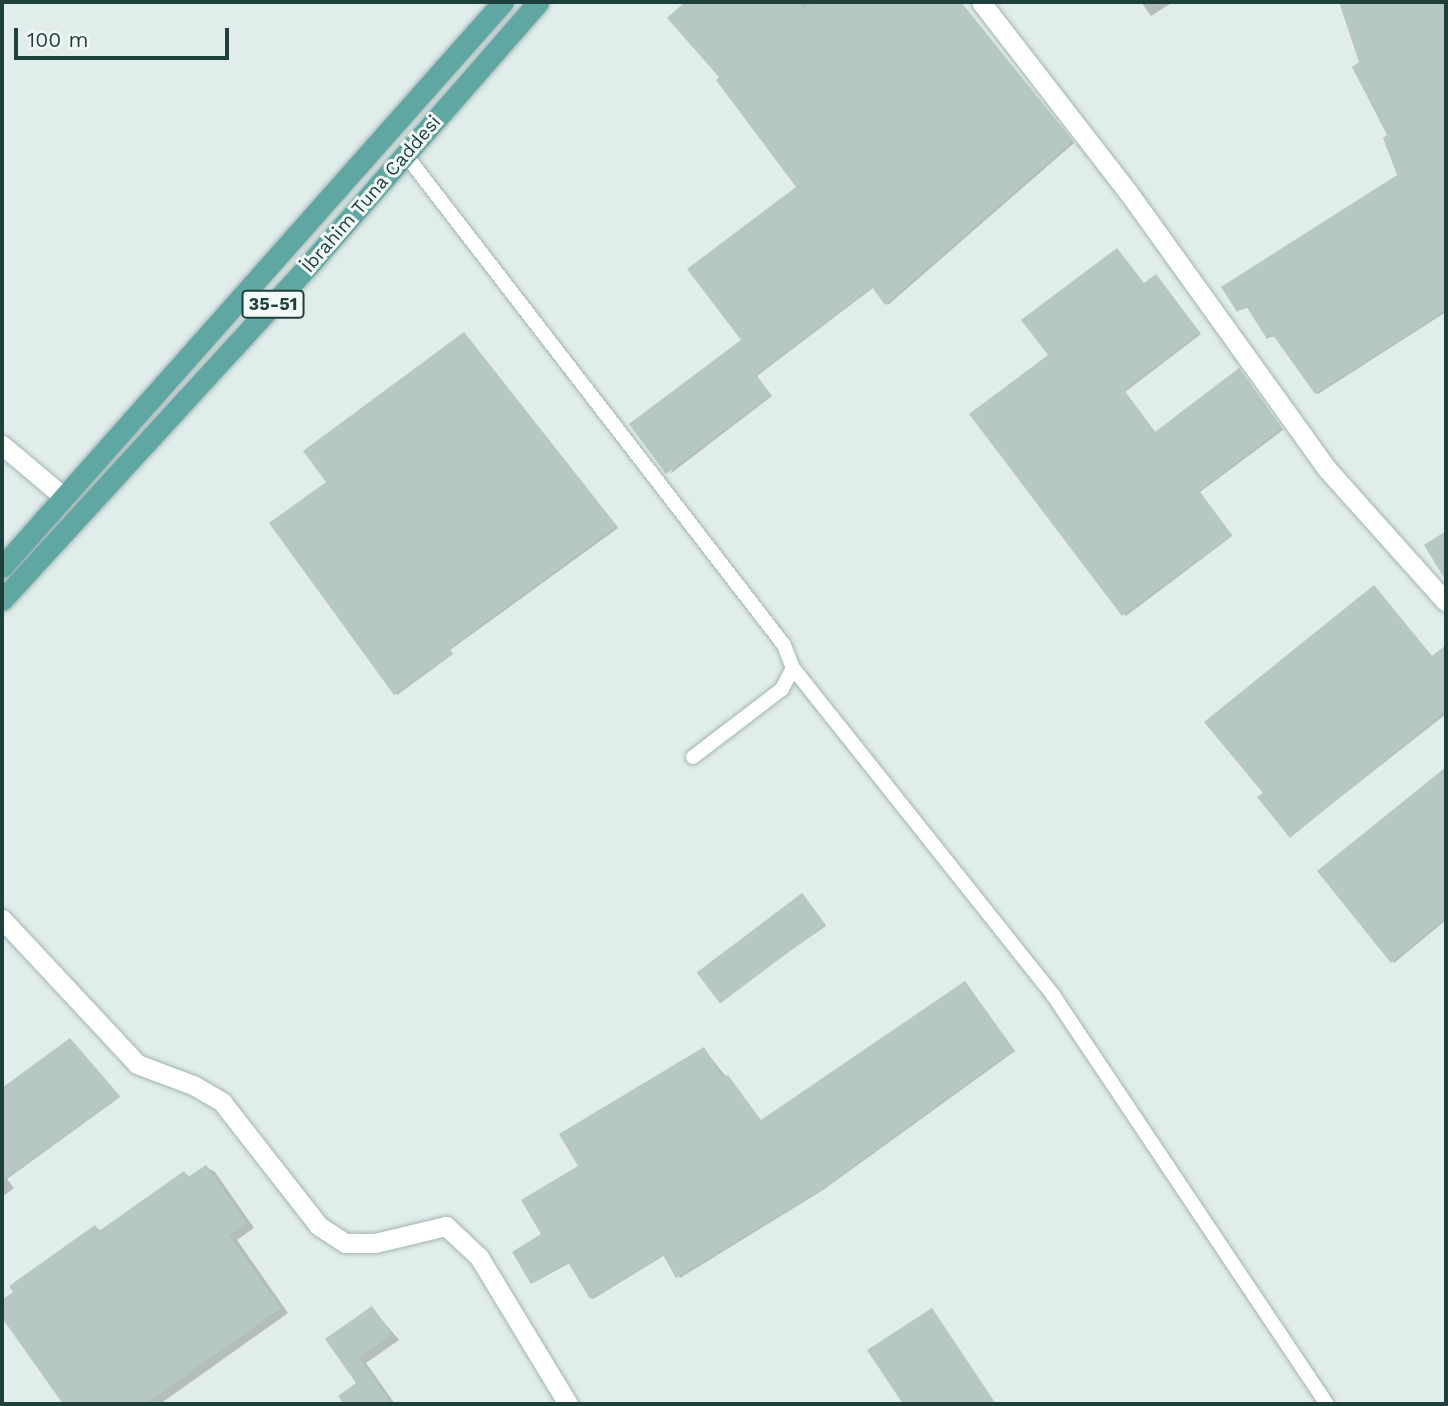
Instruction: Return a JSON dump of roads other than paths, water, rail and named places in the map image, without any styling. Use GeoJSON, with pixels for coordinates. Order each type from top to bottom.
{"type":"FeatureCollection","features":[{"type":"Feature","properties":{"kind":"main road","name":"İbrahim Tuna Caddesi"},"geometry":{"type":"LineString","coordinates":[[2,567],[503,2]]}},
{"type":"Feature","properties":{"kind":"main road","name":"İbrahim Tuna Caddesi"},"geometry":{"type":"LineString","coordinates":[[2,600],[405,154],[538,2]]}},
{"type":"Feature","properties":{"kind":"street"},"geometry":{"type":"LineString","coordinates":[[981,2],[1128,192],[1327,469],[1446,602]]}},
{"type":"Feature","properties":{"kind":"street"},"geometry":{"type":"LineString","coordinates":[[405,154],[426,175],[784,645],[793,668],[1052,995],[1327,1404]]}},
{"type":"Feature","properties":{"kind":"street"},"geometry":{"type":"LineString","coordinates":[[2,445],[65,498]]}},
{"type":"Feature","properties":{"kind":"street"},"geometry":{"type":"LineString","coordinates":[[693,757],[782,689],[793,668]]}},
{"type":"Feature","properties":{"kind":"street"},"geometry":{"type":"LineString","coordinates":[[2,919],[137,1064],[193,1085],[222,1102],[319,1226],[345,1244],[375,1243],[446,1226],[479,1257],[568,1404]]}}]}
